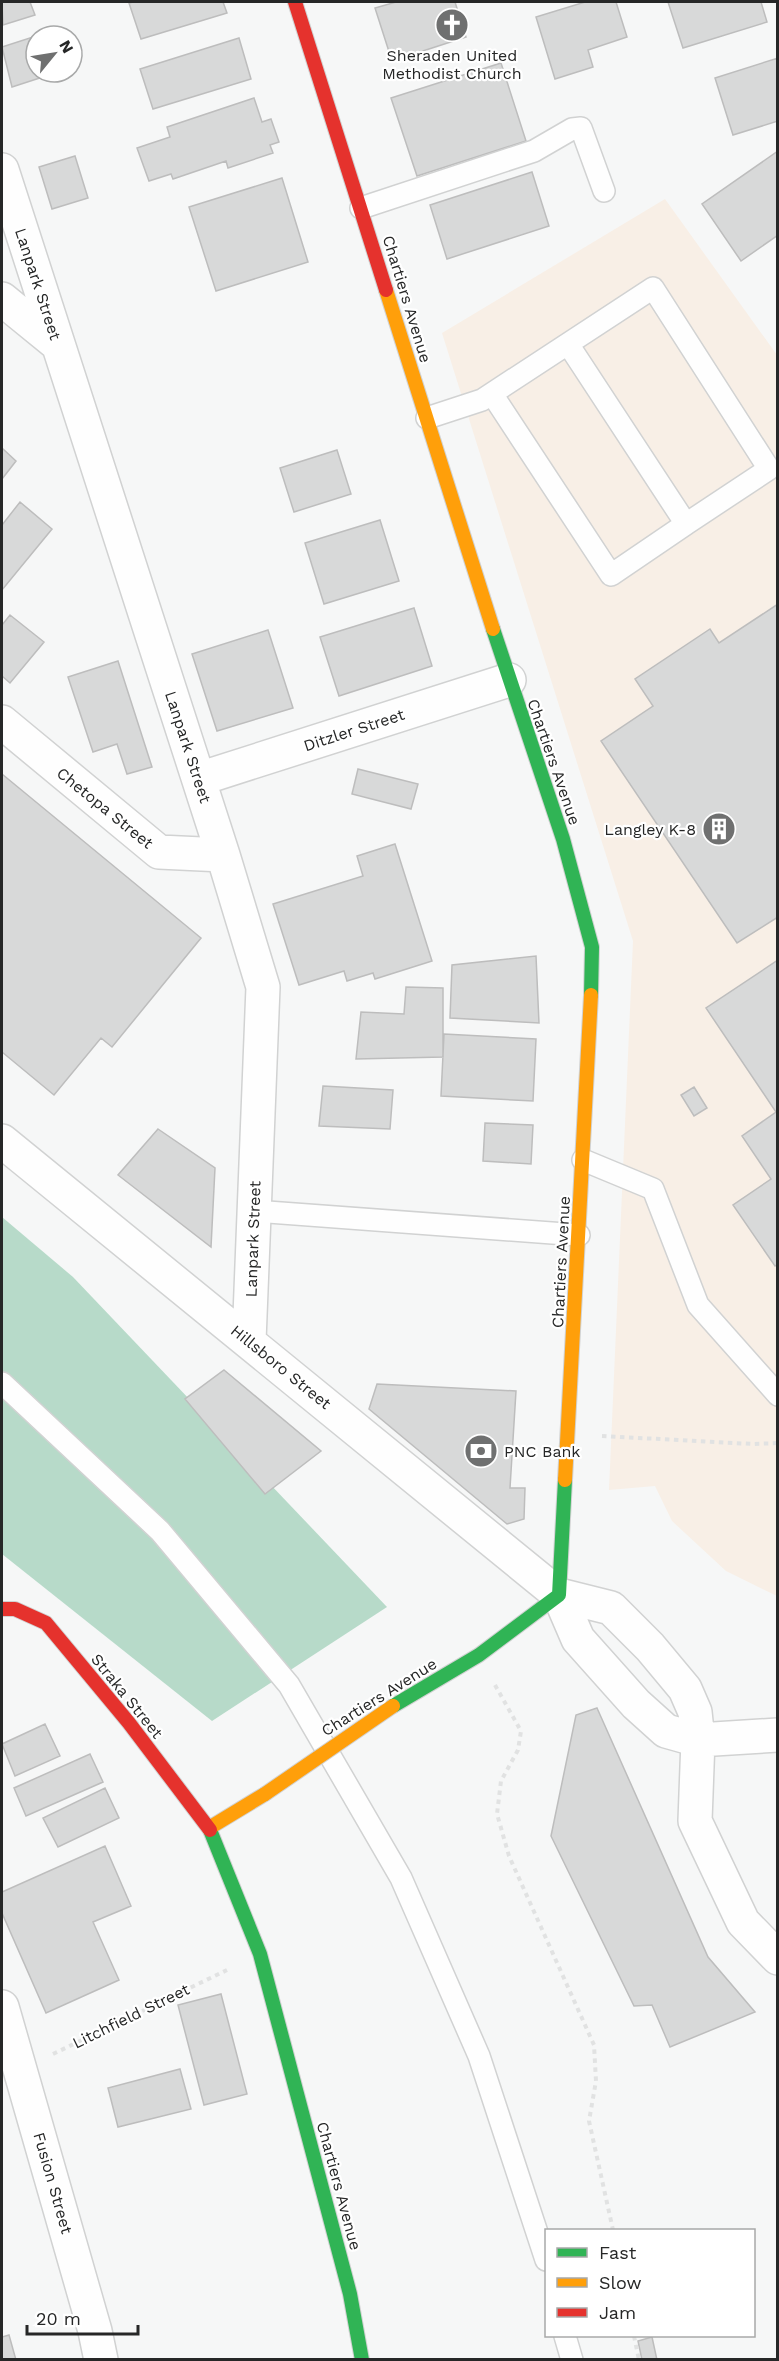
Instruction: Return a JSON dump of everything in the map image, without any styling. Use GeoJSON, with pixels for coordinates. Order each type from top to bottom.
{"type":"FeatureCollection","features":[{"type":"Feature","properties":{"kind":"street","name":"Chartiers Avenue"},"geometry":{"type":"LineString","coordinates":[[295,2],[509,680],[563,839],[592,947],[591,1029],[560,1595],[478,1655],[393,1706],[265,1794],[209,1828],[260,1954],[350,2294],[362,2360]]}},
{"type":"Feature","properties":{"kind":"street","name":"Lanpark Street"},"geometry":{"type":"LineString","coordinates":[[2,170],[56,343],[199,779],[263,987],[249,1341]]}},
{"type":"Feature","properties":{"kind":"street"},"geometry":{"type":"LineString","coordinates":[[2,299],[56,343]]}},
{"type":"Feature","properties":{"kind":"street","name":"Ditzler Street"},"geometry":{"type":"LineString","coordinates":[[199,779],[509,680]]}},
{"type":"Feature","properties":{"kind":"street","name":"Chetopa Street"},"geometry":{"type":"LineString","coordinates":[[2,722],[159,852],[223,855]]}},
{"type":"Feature","properties":{"kind":"street","name":"Hillsboro Street"},"geometry":{"type":"LineString","coordinates":[[2,1141],[560,1595],[611,1608],[650,1647],[685,1689],[695,1712],[698,1740],[695,1821],[743,1922],[777,1958]]}},
{"type":"Feature","properties":{"kind":"street","name":"Hillsboro Street"},"geometry":{"type":"LineString","coordinates":[[560,1595],[578,1638],[636,1704],[666,1731],[698,1740]]}},
{"type":"Feature","properties":{"kind":"street","name":"Straka Street"},"geometry":{"type":"LineString","coordinates":[[2,1609],[15,1609],[46,1623],[129,1723],[209,1828]]}},
{"type":"Feature","properties":{"kind":"street"},"geometry":{"type":"LineString","coordinates":[[698,1740],[777,1735]]}},
{"type":"Feature","properties":{"kind":"street","name":"Fusion Street"},"geometry":{"type":"LineString","coordinates":[[2,2007],[101,2360]]}},
{"type":"Feature","properties":{"kind":"lane"},"geometry":{"type":"LineString","coordinates":[[361,208],[534,151],[572,129],[581,128],[604,191]]}},
{"type":"Feature","properties":{"kind":"lane"},"geometry":{"type":"LineString","coordinates":[[427,418],[482,400],[653,288],[769,469],[611,575],[492,394]]}},
{"type":"Feature","properties":{"kind":"lane"},"geometry":{"type":"LineString","coordinates":[[567,344],[686,524]]}},
{"type":"Feature","properties":{"kind":"lane"},"geometry":{"type":"LineString","coordinates":[[583,1161],[653,1189],[698,1305],[777,1395]]}},
{"type":"Feature","properties":{"kind":"lane"},"geometry":{"type":"LineString","coordinates":[[254,1211],[579,1235]]}},
{"type":"Feature","properties":{"kind":"lane"},"geometry":{"type":"LineString","coordinates":[[2,1383],[160,1531],[289,1685],[401,1878],[479,2055],[545,2257]]}},
{"type":"Feature","properties":{"kind":"lane"},"geometry":{"type":"LineString","coordinates":[[566,2337],[572,2360]]}},
{"type":"Feature","properties":{"kind":"path"},"geometry":{"type":"LineString","coordinates":[[568,1434],[753,1444],[777,1443]]}},
{"type":"Feature","properties":{"kind":"path"},"geometry":{"type":"LineString","coordinates":[[501,1696],[521,1731],[518,1750],[501,1781],[497,1814],[509,1856],[594,2045],[596,2081],[589,2121],[613,2229]]}},
{"type":"Feature","properties":{"kind":"path","name":"Litchfield Street"},"geometry":{"type":"LineString","coordinates":[[21,2070],[260,1954]]}},
{"type":"Feature","properties":{"kind":"path"},"geometry":{"type":"LineString","coordinates":[[634,2337],[639,2360]]}},
{"type":"Feature","properties":{"kind":"shaded area"},"geometry":{"type":"Polygon","coordinates":[[[665,199],[777,355],[777,1596],[726,1571],[672,1521],[655,1486],[609,1490],[633,941],[442,333],[665,199]]]}},
{"type":"Feature","properties":{"kind":"green space"},"geometry":{"type":"Polygon","coordinates":[[[2,1217],[73,1277],[387,1607],[212,1721],[2,1554],[2,1217]]]}},
{"type":"Feature","properties":{"kind":"building"},"geometry":{"type":"Polygon","coordinates":[[[2,2],[30,2],[35,15],[3,25],[2,2]]]}},
{"type":"Feature","properties":{"kind":"building"},"geometry":{"type":"Polygon","coordinates":[[[223,2],[227,13],[141,39],[129,3],[223,2]]]}},
{"type":"Feature","properties":{"kind":"building"},"geometry":{"type":"Polygon","coordinates":[[[396,2],[455,2],[466,37],[392,61],[375,8],[396,2]]]}},
{"type":"Feature","properties":{"kind":"building"},"geometry":{"type":"Polygon","coordinates":[[[585,2],[616,2],[627,37],[588,50],[593,67],[555,79],[536,17],[585,2]]]}},
{"type":"Feature","properties":{"kind":"building"},"geometry":{"type":"Polygon","coordinates":[[[668,2],[761,2],[767,22],[683,48],[668,2]]]}},
{"type":"Feature","properties":{"kind":"building"},"geometry":{"type":"Polygon","coordinates":[[[239,38],[251,79],[153,109],[140,69],[239,38]]]}},
{"type":"Feature","properties":{"kind":"building"},"geometry":{"type":"Polygon","coordinates":[[[24,40],[24,83],[12,87],[2,47],[24,40]]]}},
{"type":"Feature","properties":{"kind":"building"},"geometry":{"type":"Polygon","coordinates":[[[778,58],[778,121],[733,135],[715,78],[778,58]]]}},
{"type":"Feature","properties":{"kind":"building"},"geometry":{"type":"Polygon","coordinates":[[[501,63],[526,141],[417,176],[391,98],[501,63]]]}},
{"type":"Feature","properties":{"kind":"building"},"geometry":{"type":"Polygon","coordinates":[[[254,98],[262,122],[271,119],[279,142],[270,145],[273,153],[228,168],[226,161],[173,179],[171,174],[149,181],[137,148],[170,137],[167,127],[254,98]]]}},
{"type":"Feature","properties":{"kind":"building"},"geometry":{"type":"Polygon","coordinates":[[[778,151],[778,235],[741,261],[702,204],[778,151]]]}},
{"type":"Feature","properties":{"kind":"building"},"geometry":{"type":"Polygon","coordinates":[[[75,156],[88,198],[52,209],[39,167],[75,156]]]}},
{"type":"Feature","properties":{"kind":"building"},"geometry":{"type":"Polygon","coordinates":[[[532,172],[549,226],[447,259],[430,205],[532,172]]]}},
{"type":"Feature","properties":{"kind":"building"},"geometry":{"type":"Polygon","coordinates":[[[282,178],[308,262],[216,291],[189,207],[282,178]]]}},
{"type":"Feature","properties":{"kind":"building"},"geometry":{"type":"Polygon","coordinates":[[[2,448],[16,461],[2,479],[2,448]]]}},
{"type":"Feature","properties":{"kind":"building"},"geometry":{"type":"Polygon","coordinates":[[[337,450],[351,494],[294,512],[280,468],[337,450]]]}},
{"type":"Feature","properties":{"kind":"building"},"geometry":{"type":"Polygon","coordinates":[[[20,502],[52,529],[2,590],[2,525],[20,502]]]}},
{"type":"Feature","properties":{"kind":"building"},"geometry":{"type":"Polygon","coordinates":[[[380,520],[399,581],[324,604],[305,543],[380,520]]]}},
{"type":"Feature","properties":{"kind":"building","name":"Langley K-8"},"geometry":{"type":"Polygon","coordinates":[[[778,604],[778,917],[737,943],[601,741],[653,706],[635,679],[710,629],[719,643],[778,604]]]}},
{"type":"Feature","properties":{"kind":"building"},"geometry":{"type":"Polygon","coordinates":[[[414,608],[432,666],[339,696],[320,637],[414,608]]]}},
{"type":"Feature","properties":{"kind":"building"},"geometry":{"type":"Polygon","coordinates":[[[10,615],[44,642],[10,683],[2,676],[2,625],[10,615]]]}},
{"type":"Feature","properties":{"kind":"building"},"geometry":{"type":"Polygon","coordinates":[[[268,630],[293,708],[217,731],[192,654],[268,630]]]}},
{"type":"Feature","properties":{"kind":"building"},"geometry":{"type":"Polygon","coordinates":[[[118,661],[152,767],[127,774],[117,744],[93,752],[68,677],[118,661]]]}},
{"type":"Feature","properties":{"kind":"building"},"geometry":{"type":"Polygon","coordinates":[[[358,769],[418,784],[411,809],[352,794],[358,769]]]}},
{"type":"Feature","properties":{"kind":"building"},"geometry":{"type":"Polygon","coordinates":[[[2,774],[201,938],[112,1047],[101,1038],[54,1095],[2,1052],[2,774]]]}},
{"type":"Feature","properties":{"kind":"building"},"geometry":{"type":"Polygon","coordinates":[[[395,844],[432,961],[375,979],[373,973],[347,981],[344,971],[299,985],[273,904],[363,876],[357,856],[395,844]]]}},
{"type":"Feature","properties":{"kind":"building"},"geometry":{"type":"Polygon","coordinates":[[[536,956],[539,1023],[450,1018],[452,965],[536,956]]]}},
{"type":"Feature","properties":{"kind":"building"},"geometry":{"type":"Polygon","coordinates":[[[778,960],[778,1264],[775,1266],[733,1205],[771,1179],[742,1136],[776,1112],[706,1008],[778,960]]]}},
{"type":"Feature","properties":{"kind":"building"},"geometry":{"type":"Polygon","coordinates":[[[406,987],[443,988],[443,1057],[356,1059],[361,1012],[404,1014],[406,987]]]}},
{"type":"Feature","properties":{"kind":"building"},"geometry":{"type":"Polygon","coordinates":[[[444,1034],[536,1039],[533,1101],[441,1096],[444,1034]]]}},
{"type":"Feature","properties":{"kind":"building"},"geometry":{"type":"Polygon","coordinates":[[[323,1086],[393,1090],[390,1129],[319,1126],[323,1086]]]}},
{"type":"Feature","properties":{"kind":"building"},"geometry":{"type":"Polygon","coordinates":[[[694,1087],[707,1108],[694,1116],[681,1095],[694,1087]]]}},
{"type":"Feature","properties":{"kind":"building"},"geometry":{"type":"Polygon","coordinates":[[[485,1123],[533,1125],[531,1164],[483,1161],[485,1123]]]}},
{"type":"Feature","properties":{"kind":"building"},"geometry":{"type":"Polygon","coordinates":[[[158,1129],[215,1168],[211,1247],[118,1175],[158,1129]]]}},
{"type":"Feature","properties":{"kind":"building"},"geometry":{"type":"Polygon","coordinates":[[[224,1370],[321,1451],[265,1494],[185,1399],[224,1370]]]}},
{"type":"Feature","properties":{"kind":"building"},"geometry":{"type":"Polygon","coordinates":[[[377,1384],[516,1391],[510,1488],[525,1488],[524,1519],[507,1524],[369,1409],[377,1384]]]}},
{"type":"Feature","properties":{"kind":"building"},"geometry":{"type":"Polygon","coordinates":[[[597,1708],[708,1957],[755,2012],[670,2047],[652,2005],[634,2006],[551,1836],[576,1715],[597,1708]]]}},
{"type":"Feature","properties":{"kind":"building"},"geometry":{"type":"Polygon","coordinates":[[[45,1724],[60,1756],[15,1776],[2,1744],[45,1724]]]}},
{"type":"Feature","properties":{"kind":"building"},"geometry":{"type":"Polygon","coordinates":[[[90,1754],[103,1782],[26,1816],[14,1788],[90,1754]]]}},
{"type":"Feature","properties":{"kind":"building"},"geometry":{"type":"Polygon","coordinates":[[[105,1788],[119,1818],[58,1847],[43,1818],[105,1788]]]}},
{"type":"Feature","properties":{"kind":"building"},"geometry":{"type":"Polygon","coordinates":[[[105,1846],[131,1906],[93,1922],[119,1980],[46,2013],[2,1913],[2,1892],[105,1846]]]}},
{"type":"Feature","properties":{"kind":"building"},"geometry":{"type":"Polygon","coordinates":[[[221,1994],[247,2094],[204,2105],[178,2005],[221,1994]]]}},
{"type":"Feature","properties":{"kind":"building"},"geometry":{"type":"Polygon","coordinates":[[[180,2069],[191,2109],[118,2127],[108,2088],[180,2069]]]}},
{"type":"Feature","properties":{"kind":"building"},"geometry":{"type":"Polygon","coordinates":[[[9,2335],[16,2360],[2,2360],[2,2337],[9,2335]]]}},
{"type":"Feature","properties":{"kind":"building"},"geometry":{"type":"Polygon","coordinates":[[[652,2337],[657,2360],[642,2360],[638,2341],[652,2337]]]}},
{"type":"Feature","properties":{"kind":"traffic: fast"},"geometry":{"type":"LineString","coordinates":[[493,629],[563,839],[592,947],[591,995]]}},
{"type":"Feature","properties":{"kind":"traffic: fast"},"geometry":{"type":"LineString","coordinates":[[393,1706],[479,1655],[559,1595],[565,1480]]}},
{"type":"Feature","properties":{"kind":"traffic: fast"},"geometry":{"type":"LineString","coordinates":[[210,1830],[260,1954],[350,2294],[362,2360]]}},
{"type":"Feature","properties":{"kind":"traffic: slow"},"geometry":{"type":"LineString","coordinates":[[386,290],[493,629]]}},
{"type":"Feature","properties":{"kind":"traffic: slow"},"geometry":{"type":"LineString","coordinates":[[565,1480],[591,995]]}},
{"type":"Feature","properties":{"kind":"traffic: slow"},"geometry":{"type":"LineString","coordinates":[[265,1794],[393,1706]]}},
{"type":"Feature","properties":{"kind":"traffic: slow"},"geometry":{"type":"LineString","coordinates":[[209,1828],[265,1794]]}},
{"type":"Feature","properties":{"kind":"traffic: jam"},"geometry":{"type":"LineString","coordinates":[[295,2],[386,290]]}},
{"type":"Feature","properties":{"kind":"traffic: jam"},"geometry":{"type":"LineString","coordinates":[[2,1609],[15,1609],[46,1623],[129,1723],[210,1830]]}},
{"type":"Feature","properties":{"kind":"place","name":"Sheraden United Methodist Church"},"geometry":{"type":"Point","coordinates":[452,25]}},
{"type":"Feature","properties":{"kind":"place","name":"Langley K-8"},"geometry":{"type":"Point","coordinates":[719,829]}},
{"type":"Feature","properties":{"kind":"place","name":"PNC Bank"},"geometry":{"type":"Point","coordinates":[481,1451]}}]}
